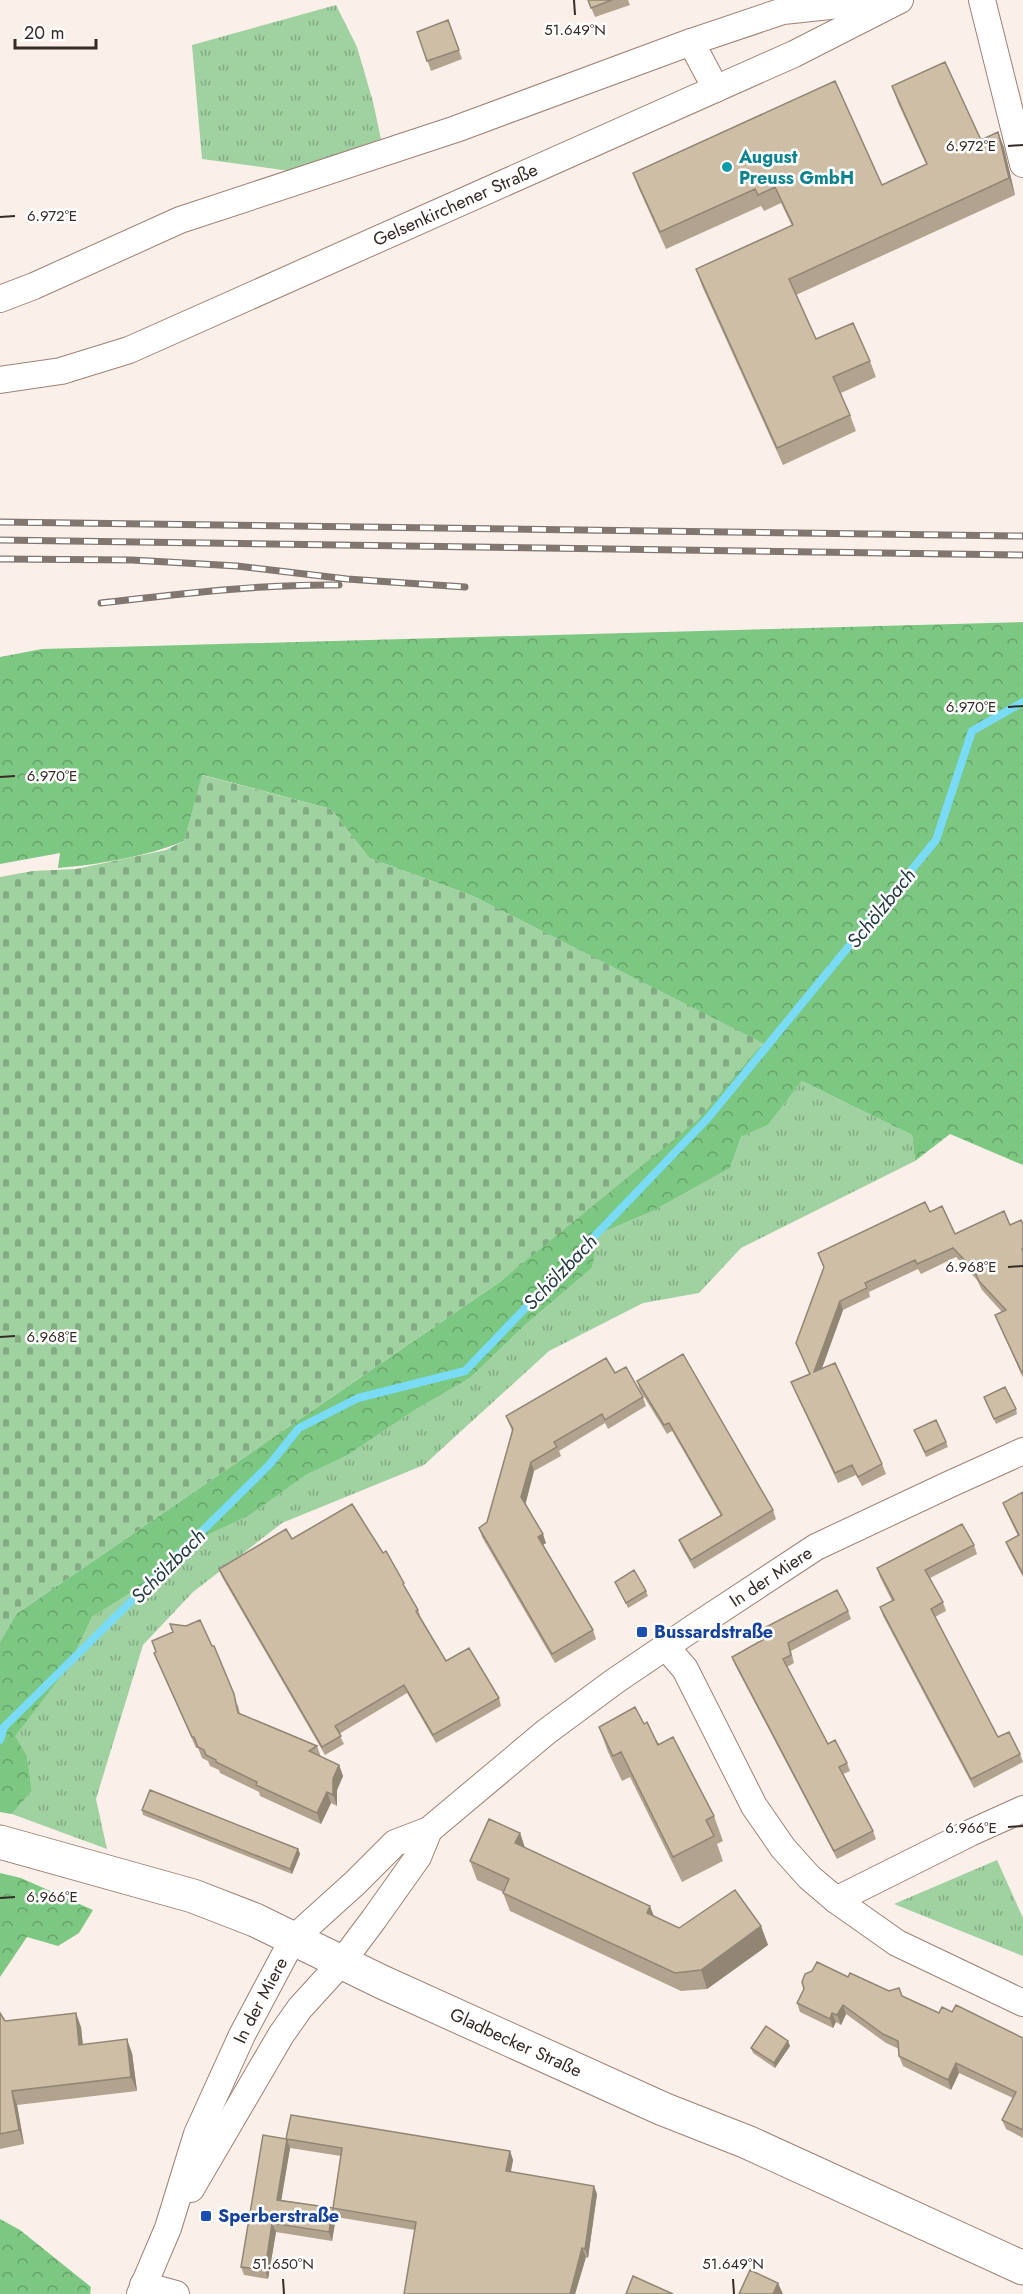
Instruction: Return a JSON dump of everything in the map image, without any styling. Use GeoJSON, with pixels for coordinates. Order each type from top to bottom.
{"type":"FeatureCollection","features":[{"type":"Feature","properties":{"kind":"main road","name":"Gladbecker Straße"},"geometry":{"type":"LineString","coordinates":[[0,1842],[193,1896],[255,1920],[342,1963],[663,2109],[747,2142],[1023,2268]]}},
{"type":"Feature","properties":{"kind":"street"},"geometry":{"type":"LineString","coordinates":[[0,299],[180,220],[456,129],[691,42],[783,11],[890,0]]}},
{"type":"Feature","properties":{"kind":"street","name":"Gelsenkirchener Straße"},"geometry":{"type":"LineString","coordinates":[[0,380],[61,371],[129,350],[794,54],[900,0]]}},
{"type":"Feature","properties":{"kind":"street"},"geometry":{"type":"LineString","coordinates":[[982,0],[1023,164]]}},
{"type":"Feature","properties":{"kind":"street"},"geometry":{"type":"LineString","coordinates":[[691,42],[716,89]]}},
{"type":"Feature","properties":{"kind":"street","name":"In der Miere"},"geometry":{"type":"LineString","coordinates":[[168,2228],[197,2134],[242,2035],[294,1940],[395,1843],[429,1830],[546,1732],[615,1681],[816,1547],[1023,1451]]}},
{"type":"Feature","properties":{"kind":"street"},"geometry":{"type":"LineString","coordinates":[[666,1647],[685,1669],[754,1806],[783,1848],[809,1877],[836,1900],[897,1943],[1023,2003]]}},
{"type":"Feature","properties":{"kind":"street"},"geometry":{"type":"LineString","coordinates":[[836,1900],[1023,1809]]}},
{"type":"Feature","properties":{"kind":"street","name":"In der Miere"},"geometry":{"type":"LineString","coordinates":[[141,2289],[168,2228],[281,2035],[300,2008],[342,1963],[418,1857],[429,1830]]}},
{"type":"Feature","properties":{"kind":"street"},"geometry":{"type":"LineString","coordinates":[[141,2289],[176,2294]]}},
{"type":"Feature","properties":{"kind":"green space"},"geometry":{"type":"Polygon","coordinates":[[[336,5],[357,47],[381,139],[290,171],[202,159],[192,45],[336,5]]]}},
{"type":"Feature","properties":{"kind":"green space"},"geometry":{"type":"Polygon","coordinates":[[[1023,622],[1023,1165],[950,1134],[915,1161],[912,1135],[802,1081],[768,1125],[741,1137],[730,1168],[653,1211],[599,1234],[592,1268],[525,1325],[470,1378],[415,1410],[348,1455],[306,1475],[250,1515],[176,1550],[153,1579],[92,1617],[69,1666],[15,1736],[27,1756],[32,1791],[12,1814],[0,1812],[0,1642],[16,1614],[501,1281],[763,1044],[473,896],[369,858],[331,809],[203,775],[184,841],[139,855],[89,865],[58,868],[60,853],[0,864],[0,657],[42,649],[1023,622]]]}},
{"type":"Feature","properties":{"kind":"green space"},"geometry":{"type":"Polygon","coordinates":[[[202,775],[331,809],[369,858],[473,896],[763,1043],[698,1120],[501,1281],[16,1614],[0,1642],[0,877],[33,871],[76,869],[166,850],[184,841],[202,775]]]}},
{"type":"Feature","properties":{"kind":"green space"},"geometry":{"type":"Polygon","coordinates":[[[802,1081],[912,1135],[915,1161],[741,1248],[699,1293],[643,1303],[549,1351],[424,1465],[282,1523],[193,1592],[143,1645],[96,1799],[107,1849],[12,1814],[32,1791],[27,1756],[14,1736],[69,1666],[92,1617],[153,1579],[176,1550],[250,1515],[306,1475],[348,1455],[415,1410],[470,1378],[525,1325],[592,1268],[599,1234],[653,1211],[730,1168],[741,1137],[768,1125],[802,1081]]]}},
{"type":"Feature","properties":{"kind":"green space"},"geometry":{"type":"Polygon","coordinates":[[[997,1860],[1023,1918],[1023,1956],[894,1904],[997,1860]]]}},
{"type":"Feature","properties":{"kind":"green space"},"geometry":{"type":"Polygon","coordinates":[[[0,1873],[21,1878],[93,1910],[79,1933],[58,1946],[27,1937],[0,1977],[0,1873]]]}},
{"type":"Feature","properties":{"kind":"green space"},"geometry":{"type":"Polygon","coordinates":[[[0,2219],[20,2230],[91,2287],[90,2294],[0,2294],[0,2219]]]}},
{"type":"Feature","properties":{"kind":"building"},"geometry":{"type":"Polygon","coordinates":[[[588,0],[612,0],[591,8],[588,0]]]}},
{"type":"Feature","properties":{"kind":"building"},"geometry":{"type":"Polygon","coordinates":[[[448,20],[459,50],[427,61],[417,32],[448,20]]]}},
{"type":"Feature","properties":{"kind":"building"},"geometry":{"type":"Polygon","coordinates":[[[945,62],[981,140],[998,132],[1009,178],[789,279],[816,339],[853,323],[870,361],[833,377],[850,415],[777,448],[696,269],[793,225],[775,187],[758,195],[755,189],[660,232],[633,173],[835,81],[882,185],[927,164],[892,86],[945,62]]]}},
{"type":"Feature","properties":{"kind":"building"},"geometry":{"type":"Polygon","coordinates":[[[925,1202],[930,1212],[942,1206],[955,1234],[1004,1211],[1010,1225],[1021,1220],[1023,1224],[1023,1373],[995,1315],[1006,1310],[953,1248],[917,1264],[915,1260],[865,1283],[867,1288],[840,1301],[814,1372],[835,1363],[882,1464],[858,1477],[852,1465],[835,1473],[791,1382],[810,1374],[796,1343],[824,1267],[818,1253],[925,1202]]]}},
{"type":"Feature","properties":{"kind":"building"},"geometry":{"type":"Polygon","coordinates":[[[683,1354],[773,1510],[691,1560],[679,1540],[722,1515],[669,1423],[664,1425],[637,1381],[683,1354]]]}},
{"type":"Feature","properties":{"kind":"building"},"geometry":{"type":"Polygon","coordinates":[[[606,1358],[615,1373],[626,1367],[643,1397],[605,1420],[602,1414],[554,1442],[557,1447],[531,1462],[521,1497],[543,1534],[538,1537],[593,1630],[552,1654],[479,1528],[487,1522],[513,1429],[506,1416],[606,1358]]]}},
{"type":"Feature","properties":{"kind":"building"},"geometry":{"type":"Polygon","coordinates":[[[1005,1387],[1016,1409],[994,1419],[984,1397],[1005,1387]]]}},
{"type":"Feature","properties":{"kind":"building"},"geometry":{"type":"Polygon","coordinates":[[[936,1420],[946,1442],[925,1452],[914,1430],[936,1420]]]}},
{"type":"Feature","properties":{"kind":"building"},"geometry":{"type":"Polygon","coordinates":[[[1023,1492],[1023,1574],[1006,1542],[1019,1535],[1003,1503],[1023,1492]]]}},
{"type":"Feature","properties":{"kind":"building"},"geometry":{"type":"Polygon","coordinates":[[[352,1504],[383,1553],[386,1551],[418,1610],[416,1611],[446,1661],[469,1648],[499,1698],[433,1735],[404,1685],[335,1726],[341,1736],[322,1747],[219,1569],[286,1529],[292,1539],[352,1504]]]}},
{"type":"Feature","properties":{"kind":"building"},"geometry":{"type":"Polygon","coordinates":[[[962,1524],[974,1545],[925,1570],[943,1602],[931,1609],[998,1737],[1009,1732],[1020,1754],[971,1779],[880,1607],[894,1600],[877,1568],[962,1524]]]}},
{"type":"Feature","properties":{"kind":"building"},"geometry":{"type":"Polygon","coordinates":[[[634,1570],[646,1591],[626,1603],[615,1582],[634,1570]]]}},
{"type":"Feature","properties":{"kind":"building"},"geometry":{"type":"Polygon","coordinates":[[[837,1590],[848,1611],[788,1643],[791,1655],[783,1659],[828,1744],[835,1740],[847,1763],[839,1767],[873,1831],[834,1851],[732,1657],[766,1638],[762,1629],[837,1590]]]}},
{"type":"Feature","properties":{"kind":"building"},"geometry":{"type":"Polygon","coordinates":[[[200,1620],[214,1646],[234,1694],[238,1713],[317,1746],[309,1751],[339,1765],[333,1779],[333,1795],[327,1792],[317,1813],[256,1785],[257,1782],[216,1762],[198,1747],[154,1653],[156,1652],[152,1641],[173,1632],[170,1624],[186,1626],[200,1620]]]}},
{"type":"Feature","properties":{"kind":"building"},"geometry":{"type":"Polygon","coordinates":[[[635,1707],[644,1724],[647,1722],[658,1745],[673,1737],[714,1816],[706,1820],[714,1836],[673,1857],[621,1752],[613,1756],[599,1727],[635,1707]]]}},
{"type":"Feature","properties":{"kind":"building"},"geometry":{"type":"Polygon","coordinates":[[[150,1790],[298,1849],[290,1869],[142,1810],[150,1790]]]}},
{"type":"Feature","properties":{"kind":"building"},"geometry":{"type":"Polygon","coordinates":[[[489,1819],[520,1833],[515,1843],[650,1906],[647,1913],[679,1928],[735,1890],[761,1926],[701,1970],[675,1973],[503,1893],[509,1879],[470,1861],[489,1819]]]}},
{"type":"Feature","properties":{"kind":"building"},"geometry":{"type":"Polygon","coordinates":[[[817,1962],[848,1977],[850,1973],[889,1991],[899,1988],[902,1996],[939,2013],[942,2007],[952,2012],[956,2005],[1023,2038],[1023,2130],[1002,2120],[1016,2092],[956,2063],[948,2080],[899,2056],[898,2041],[883,2034],[843,2005],[837,2015],[832,2013],[830,2019],[797,2003],[804,1989],[802,1982],[805,1974],[812,1971],[817,1962]]]}},
{"type":"Feature","properties":{"kind":"building"},"geometry":{"type":"Polygon","coordinates":[[[0,2013],[5,2021],[76,2013],[79,2045],[127,2039],[131,2077],[12,2091],[19,2130],[0,2134],[0,2013]]]}},
{"type":"Feature","properties":{"kind":"building"},"geometry":{"type":"Polygon","coordinates":[[[766,2026],[788,2041],[774,2063],[751,2048],[766,2026]]]}},
{"type":"Feature","properties":{"kind":"building"},"geometry":{"type":"Polygon","coordinates":[[[291,2115],[510,2151],[506,2171],[594,2186],[585,2249],[582,2248],[570,2294],[404,2294],[416,2222],[333,2208],[329,2232],[272,2223],[265,2270],[241,2267],[263,2135],[286,2139],[291,2115]],[[287,2139],[277,2200],[333,2208],[342,2148],[287,2139]]]}},
{"type":"Feature","properties":{"kind":"building"},"geometry":{"type":"Polygon","coordinates":[[[750,2270],[778,2283],[773,2294],[739,2294],[750,2270]]]}},
{"type":"Feature","properties":{"kind":"building"},"geometry":{"type":"Polygon","coordinates":[[[633,2276],[673,2294],[626,2294],[633,2276]]]}},
{"type":"Feature","properties":{"kind":"waterway","name":"Schölzbach"},"geometry":{"type":"LineString","coordinates":[[0,1740],[4,1727],[270,1464],[299,1428],[358,1398],[465,1371],[708,1118],[936,840],[972,731],[1023,702]]}},
{"type":"Feature","properties":{"kind":"railway"},"geometry":{"type":"LineString","coordinates":[[0,522],[1023,536]]}},
{"type":"Feature","properties":{"kind":"railway"},"geometry":{"type":"LineString","coordinates":[[0,540],[1023,555]]}},
{"type":"Feature","properties":{"kind":"railway"},"geometry":{"type":"LineString","coordinates":[[0,559],[132,560],[237,566],[347,579],[465,587]]}},
{"type":"Feature","properties":{"kind":"railway"},"geometry":{"type":"LineString","coordinates":[[101,603],[249,588],[339,585]]}},
{"type":"Feature","properties":{"kind":"place","name":"August Preuss GmbH"},"geometry":{"type":"Point","coordinates":[727,167]}},
{"type":"Feature","properties":{"kind":"place","name":"Bussardstraße"},"geometry":{"type":"Point","coordinates":[642,1632]}},
{"type":"Feature","properties":{"kind":"place","name":"Sperberstraße"},"geometry":{"type":"Point","coordinates":[206,2216]}}]}
